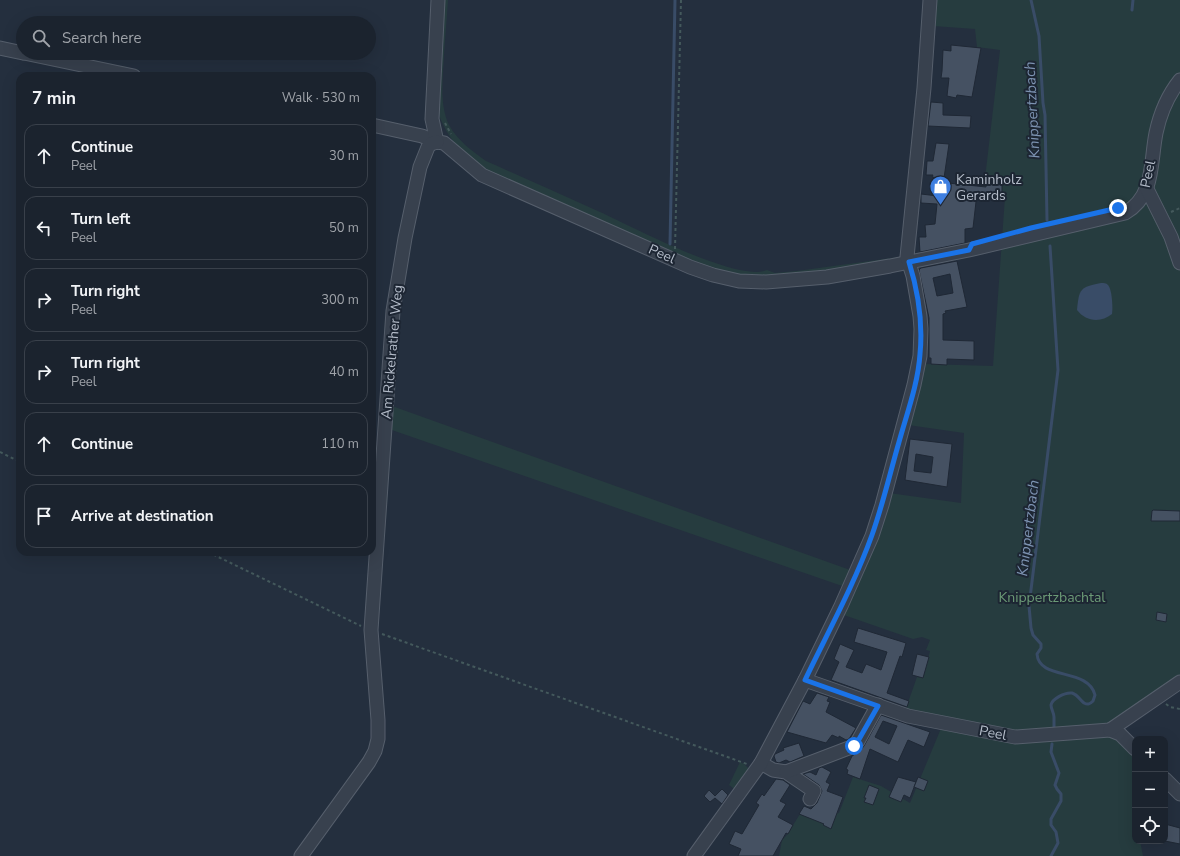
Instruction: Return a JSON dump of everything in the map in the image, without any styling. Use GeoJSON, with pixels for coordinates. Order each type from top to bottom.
{"type":"FeatureCollection","features":[{"type":"Feature","properties":{"kind":"street"},"geometry":{"type":"LineString","coordinates":[[437,142],[432,119],[438,0]]}},
{"type":"Feature","properties":{"kind":"street"},"geometry":{"type":"LineString","coordinates":[[694,856],[760,766],[805,680],[841,606],[872,536],[882,505],[914,385],[920,356],[920,316],[913,276],[907,257],[924,88],[930,0]]}},
{"type":"Feature","properties":{"kind":"street"},"geometry":{"type":"LineString","coordinates":[[0,48],[16,51]]}},
{"type":"Feature","properties":{"kind":"street"},"geometry":{"type":"LineString","coordinates":[[57,60],[115,72]]}},
{"type":"Feature","properties":{"kind":"street","name":"Peel"},"geometry":{"type":"LineString","coordinates":[[376,126],[422,136],[446,144],[459,157],[482,175],[690,267],[713,275],[739,281],[766,282],[826,277],[909,262],[969,250],[1125,213],[1134,207],[1147,189],[1159,121],[1172,90],[1180,80]]}},
{"type":"Feature","properties":{"kind":"street","name":"Am Rickelrather Weg"},"geometry":{"type":"LineString","coordinates":[[301,856],[369,762],[375,751],[378,739],[378,720],[371,630],[394,311],[405,238],[420,167],[428,148],[431,144],[437,142]]}},
{"type":"Feature","properties":{"kind":"street"},"geometry":{"type":"LineString","coordinates":[[1147,189],[1171,236],[1180,263]]}},
{"type":"Feature","properties":{"kind":"street","name":"Peel"},"geometry":{"type":"LineString","coordinates":[[805,680],[908,716],[1015,737],[1110,730]]}},
{"type":"Feature","properties":{"kind":"street"},"geometry":{"type":"LineString","coordinates":[[1110,730],[1180,682]]}},
{"type":"Feature","properties":{"kind":"street"},"geometry":{"type":"LineString","coordinates":[[786,772],[854,746],[878,706]]}},
{"type":"Feature","properties":{"kind":"street"},"geometry":{"type":"LineString","coordinates":[[1110,730],[1120,734],[1132,746]]}},
{"type":"Feature","properties":{"kind":"street"},"geometry":{"type":"LineString","coordinates":[[760,766],[786,772],[814,791],[810,799]]}},
{"type":"Feature","properties":{"kind":"street"},"geometry":{"type":"LineString","coordinates":[[1168,782],[1180,794]]}},
{"type":"Feature","properties":{"kind":"path"},"geometry":{"type":"LineString","coordinates":[[669,248],[675,251],[681,0]]}},
{"type":"Feature","properties":{"kind":"path"},"geometry":{"type":"LineString","coordinates":[[444,118],[451,134],[455,139]]}},
{"type":"Feature","properties":{"kind":"path"},"geometry":{"type":"LineString","coordinates":[[0,452],[16,460]]}},
{"type":"Feature","properties":{"kind":"path"},"geometry":{"type":"LineString","coordinates":[[216,556],[371,630],[760,766]]}},
{"type":"Feature","properties":{"kind":"green space"},"geometry":{"type":"Polygon","coordinates":[[[442,0],[448,0],[443,81],[443,99],[446,117],[452,130],[461,140],[486,161],[684,251],[733,268],[753,272],[767,270],[775,273],[899,257],[897,262],[792,275],[743,277],[707,268],[485,169],[459,148],[441,121],[437,109],[442,0]]]}},
{"type":"Feature","properties":{"kind":"green space","name":"Knippertzbachtal"},"geometry":{"type":"Polygon","coordinates":[[[935,0],[1180,0],[1180,677],[1111,723],[1132,749],[1132,844],[1141,844],[1143,856],[779,856],[782,840],[787,835],[800,814],[814,818],[839,813],[853,777],[881,786],[910,803],[942,726],[905,711],[917,677],[923,678],[930,651],[926,650],[930,640],[922,637],[913,639],[841,614],[889,493],[961,503],[964,433],[908,425],[924,364],[993,366],[1005,197],[986,192],[984,187],[1000,50],[977,47],[975,29],[933,26],[935,0]]]}},
{"type":"Feature","properties":{"kind":"green space"},"geometry":{"type":"Polygon","coordinates":[[[392,406],[853,571],[845,587],[389,429],[392,406]]]}},
{"type":"Feature","properties":{"kind":"green space"},"geometry":{"type":"Polygon","coordinates":[[[740,762],[749,769],[738,792],[729,785],[740,762]]]}},
{"type":"Feature","properties":{"kind":"water"},"geometry":{"type":"Polygon","coordinates":[[[1101,283],[1108,285],[1109,287],[1112,299],[1112,314],[1103,319],[1089,319],[1077,310],[1080,293],[1089,286],[1101,283]]]}},
{"type":"Feature","properties":{"kind":"building"},"geometry":{"type":"Polygon","coordinates":[[[951,45],[981,48],[972,97],[957,95],[956,98],[947,96],[949,78],[941,78],[943,50],[951,51],[951,45]]]}},
{"type":"Feature","properties":{"kind":"building"},"geometry":{"type":"Polygon","coordinates":[[[931,102],[943,103],[943,115],[971,116],[970,128],[928,126],[931,102]]]}},
{"type":"Feature","properties":{"kind":"building"},"geometry":{"type":"Polygon","coordinates":[[[936,143],[949,144],[944,178],[948,179],[948,183],[986,187],[986,183],[1002,184],[1002,195],[977,193],[973,228],[965,229],[965,243],[920,252],[919,237],[926,237],[925,225],[935,224],[937,204],[921,203],[921,194],[938,196],[939,178],[932,177],[933,175],[926,175],[927,161],[933,161],[936,143]]]}},
{"type":"Feature","properties":{"kind":"building"},"geometry":{"type":"Polygon","coordinates":[[[957,261],[967,307],[945,311],[946,313],[943,314],[943,340],[974,341],[974,360],[947,359],[947,365],[931,364],[931,358],[929,358],[929,318],[919,270],[921,268],[957,261]],[[950,274],[933,278],[937,296],[953,293],[950,274]]]}},
{"type":"Feature","properties":{"kind":"building"},"geometry":{"type":"Polygon","coordinates":[[[910,439],[952,444],[947,487],[905,480],[910,439]],[[916,454],[914,471],[931,473],[933,457],[916,454]]]}},
{"type":"Feature","properties":{"kind":"building"},"geometry":{"type":"Polygon","coordinates":[[[1153,510],[1180,511],[1180,521],[1151,521],[1153,510]]]}},
{"type":"Feature","properties":{"kind":"building"},"geometry":{"type":"Polygon","coordinates":[[[1157,612],[1167,614],[1166,622],[1156,620],[1157,612]]]}},
{"type":"Feature","properties":{"kind":"building"},"geometry":{"type":"Polygon","coordinates":[[[858,628],[906,643],[902,657],[900,656],[887,693],[909,701],[907,707],[831,680],[839,662],[834,659],[840,644],[854,650],[846,667],[862,673],[866,664],[881,670],[887,652],[854,642],[858,628]]]}},
{"type":"Feature","properties":{"kind":"building"},"geometry":{"type":"Polygon","coordinates":[[[917,654],[929,657],[923,678],[912,675],[917,654]]]}},
{"type":"Feature","properties":{"kind":"building"},"geometry":{"type":"Polygon","coordinates":[[[817,693],[829,697],[827,701],[830,702],[826,712],[856,728],[849,739],[846,740],[839,736],[839,738],[832,735],[826,743],[787,732],[803,701],[810,704],[817,693]]]}},
{"type":"Feature","properties":{"kind":"building"},"geometry":{"type":"Polygon","coordinates":[[[881,715],[930,732],[924,747],[908,740],[898,762],[870,749],[860,779],[847,774],[848,770],[846,769],[852,756],[860,751],[881,715]],[[883,721],[875,737],[889,744],[897,726],[883,721]]]}},
{"type":"Feature","properties":{"kind":"building"},"geometry":{"type":"Polygon","coordinates":[[[799,743],[804,756],[790,762],[786,760],[779,763],[776,762],[774,756],[775,754],[784,750],[783,748],[799,743]]]}},
{"type":"Feature","properties":{"kind":"building"},"geometry":{"type":"Polygon","coordinates":[[[822,767],[831,772],[826,782],[830,784],[827,791],[843,797],[831,829],[823,825],[824,824],[799,814],[804,806],[811,809],[817,803],[822,791],[819,785],[803,774],[810,772],[816,775],[819,768],[822,767]]]}},
{"type":"Feature","properties":{"kind":"building"},"geometry":{"type":"Polygon","coordinates":[[[898,777],[916,782],[910,798],[904,795],[901,802],[889,797],[898,777]]]}},
{"type":"Feature","properties":{"kind":"building"},"geometry":{"type":"Polygon","coordinates":[[[918,777],[928,781],[924,791],[914,787],[918,777]]]}},
{"type":"Feature","properties":{"kind":"building"},"geometry":{"type":"Polygon","coordinates":[[[776,779],[783,780],[790,785],[780,801],[786,804],[778,817],[793,825],[788,834],[786,833],[773,856],[738,856],[741,849],[729,844],[735,831],[742,834],[759,805],[756,803],[762,794],[764,796],[776,779]]]}},
{"type":"Feature","properties":{"kind":"building"},"geometry":{"type":"Polygon","coordinates":[[[869,785],[879,789],[873,805],[864,802],[869,785]]]}},
{"type":"Feature","properties":{"kind":"building"},"geometry":{"type":"Polygon","coordinates":[[[722,789],[728,795],[722,804],[715,798],[710,802],[704,796],[709,790],[715,796],[722,789]]]}},
{"type":"Feature","properties":{"kind":"building"},"geometry":{"type":"Polygon","coordinates":[[[1168,825],[1180,828],[1180,844],[1168,842],[1168,825]]]}},
{"type":"Feature","properties":{"kind":"waterway"},"geometry":{"type":"LineString","coordinates":[[670,244],[675,0]]}},
{"type":"Feature","properties":{"kind":"waterway","name":"Knippertzbach"},"geometry":{"type":"LineString","coordinates":[[1031,0],[1039,36],[1045,115],[1047,220]]}},
{"type":"Feature","properties":{"kind":"waterway"},"geometry":{"type":"LineString","coordinates":[[1132,10],[1133,0]]}},
{"type":"Feature","properties":{"kind":"waterway","name":"Knippertzbach"},"geometry":{"type":"LineString","coordinates":[[1050,246],[1058,370],[1029,606],[1031,628],[1033,635],[1041,644],[1041,648],[1037,654],[1040,662],[1046,668],[1083,681],[1091,686],[1095,695],[1093,701],[1088,704],[1084,703],[1072,693],[1056,698],[1051,705],[1054,716],[1054,730]]}},
{"type":"Feature","properties":{"kind":"waterway","name":"Knippertzbach"},"geometry":{"type":"LineString","coordinates":[[1051,856],[1058,843],[1056,832],[1051,825],[1051,819],[1061,801],[1061,794],[1055,785],[1059,773],[1051,752],[1052,744]]}},
{"type":"Feature","properties":{"kind":"place","name":"Kaminholz Gerards"},"geometry":{"type":"Point","coordinates":[940,206]}},
{"type":"Feature","properties":{"kind":"route"},"geometry":{"type":"LineString","coordinates":[[854,746],[878,706],[805,680],[841,606],[872,536],[882,505],[914,385],[920,356],[921,329],[913,276],[909,262],[969,250],[972,244],[1031,228],[1118,208]]}}]}
